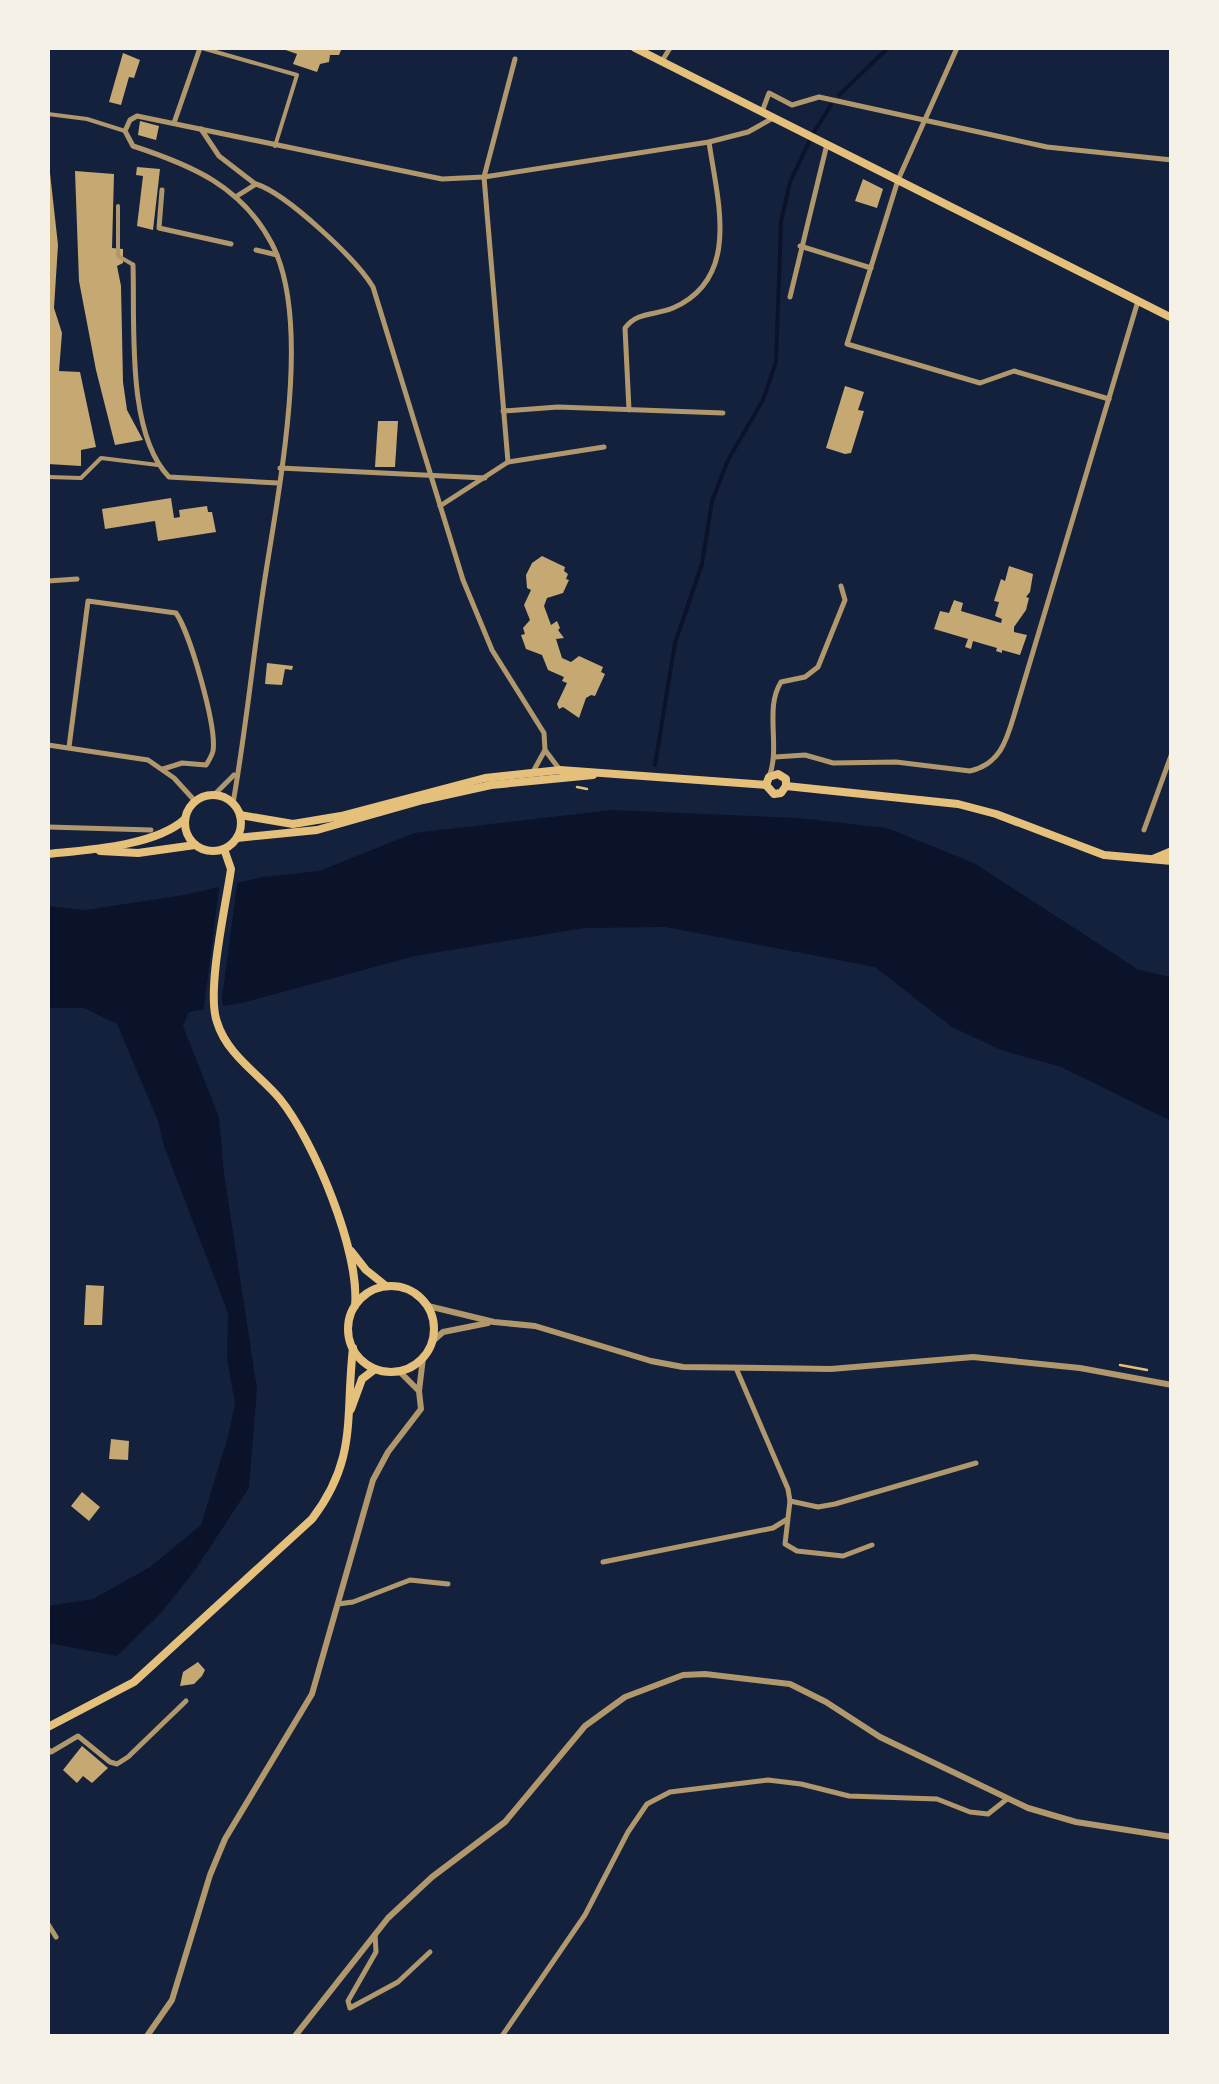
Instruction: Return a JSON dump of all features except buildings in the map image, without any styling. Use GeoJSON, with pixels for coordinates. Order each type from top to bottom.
{"type":"FeatureCollection","features":[{"type":"Feature","properties":{"kind":"main road"},"geometry":{"type":"LineString","coordinates":[[635,48],[1172,318]]}},
{"type":"Feature","properties":{"kind":"main road"},"geometry":{"type":"LineString","coordinates":[[240,815],[293,824],[341,816],[485,778],[560,770],[768,781],[781,775],[786,786]]}},
{"type":"Feature","properties":{"kind":"main road"},"geometry":{"type":"LineString","coordinates":[[237,838],[316,830],[491,785],[597,774]]}},
{"type":"Feature","properties":{"kind":"main road"},"geometry":{"type":"LineString","coordinates":[[768,781],[769,791],[778,794],[786,786]]}},
{"type":"Feature","properties":{"kind":"main road"},"geometry":{"type":"LineString","coordinates":[[786,786],[958,804],[996,814],[1104,855],[1172,860]]}},
{"type":"Feature","properties":{"kind":"main road"},"geometry":{"type":"LineString","coordinates":[[48,854],[162,835],[185,819],[196,801],[214,794],[233,803],[242,827],[237,838],[224,849],[209,851],[195,845],[188,836],[185,819]]}},
{"type":"Feature","properties":{"kind":"main road"},"geometry":{"type":"LineString","coordinates":[[90,850],[138,853],[195,845]]}},
{"type":"Feature","properties":{"kind":"main road"},"geometry":{"type":"LineString","coordinates":[[224,849],[230,870],[214,996],[216,1022],[232,1049],[286,1106],[314,1156],[348,1247],[355,1306]]}},
{"type":"Feature","properties":{"kind":"main road"},"geometry":{"type":"LineString","coordinates":[[1152,859],[1172,850]]}},
{"type":"Feature","properties":{"kind":"main road"},"geometry":{"type":"LineString","coordinates":[[348,1247],[366,1270],[386,1286]]}},
{"type":"Feature","properties":{"kind":"main road"},"geometry":{"type":"LineString","coordinates":[[48,1727],[134,1682],[312,1519],[338,1476],[347,1450],[352,1348],[349,1319],[355,1306],[374,1289],[386,1286],[408,1289],[428,1306],[434,1323],[433,1341],[423,1358],[399,1371],[374,1369],[352,1348]]}},
{"type":"Feature","properties":{"kind":"main road"},"geometry":{"type":"LineString","coordinates":[[349,1418],[362,1379],[374,1369]]}},
{"type":"Feature","properties":{"kind":"street"},"geometry":{"type":"LineString","coordinates":[[174,123],[201,48],[298,75],[275,146]]}},
{"type":"Feature","properties":{"kind":"street"},"geometry":{"type":"LineString","coordinates":[[662,61],[670,48]]}},
{"type":"Feature","properties":{"kind":"street"},"geometry":{"type":"LineString","coordinates":[[957,48],[898,180],[848,344],[980,383],[1014,371],[1108,399]]}},
{"type":"Feature","properties":{"kind":"street"},"geometry":{"type":"LineString","coordinates":[[508,462],[484,177],[515,59]]}},
{"type":"Feature","properties":{"kind":"street"},"geometry":{"type":"LineString","coordinates":[[762,112],[769,92],[792,105],[819,96],[1047,148],[1172,160]]}},
{"type":"Feature","properties":{"kind":"street"},"geometry":{"type":"LineString","coordinates":[[48,114],[87,119],[125,131],[133,146],[188,165],[237,196],[277,255],[291,304],[280,468],[233,803]]}},
{"type":"Feature","properties":{"kind":"street"},"geometry":{"type":"LineString","coordinates":[[125,131],[137,116],[442,179],[484,177],[709,142],[748,132],[773,118]]}},
{"type":"Feature","properties":{"kind":"street"},"geometry":{"type":"LineString","coordinates":[[202,129],[219,156],[256,184],[279,194],[361,267],[374,287],[463,580],[492,650],[544,733],[545,750],[538,768],[528,774]]}},
{"type":"Feature","properties":{"kind":"street"},"geometry":{"type":"LineString","coordinates":[[628,410],[624,328],[633,318],[673,308],[692,294],[710,277],[720,253],[721,230],[709,142]]}},
{"type":"Feature","properties":{"kind":"street"},"geometry":{"type":"LineString","coordinates":[[790,298],[827,144]]}},
{"type":"Feature","properties":{"kind":"street"},"geometry":{"type":"LineString","coordinates":[[237,196],[256,184]]}},
{"type":"Feature","properties":{"kind":"street"},"geometry":{"type":"LineString","coordinates":[[162,190],[159,228],[230,244]]}},
{"type":"Feature","properties":{"kind":"street"},"geometry":{"type":"LineString","coordinates":[[118,206],[118,256],[133,265],[137,402],[158,465],[169,477],[278,483]]}},
{"type":"Feature","properties":{"kind":"street"},"geometry":{"type":"LineString","coordinates":[[800,246],[871,268]]}},
{"type":"Feature","properties":{"kind":"street"},"geometry":{"type":"LineString","coordinates":[[256,250],[277,255]]}},
{"type":"Feature","properties":{"kind":"street"},"geometry":{"type":"LineString","coordinates":[[775,758],[805,755],[833,763],[896,762],[970,771],[996,758],[1004,747],[1015,712],[1138,300]]}},
{"type":"Feature","properties":{"kind":"street"},"geometry":{"type":"LineString","coordinates":[[503,411],[558,407],[723,413]]}},
{"type":"Feature","properties":{"kind":"street"},"geometry":{"type":"LineString","coordinates":[[440,506],[508,462],[604,447]]}},
{"type":"Feature","properties":{"kind":"street"},"geometry":{"type":"LineString","coordinates":[[48,477],[81,478],[102,458],[158,465]]}},
{"type":"Feature","properties":{"kind":"street"},"geometry":{"type":"LineString","coordinates":[[280,468],[485,478]]}},
{"type":"Feature","properties":{"kind":"street"},"geometry":{"type":"LineString","coordinates":[[48,581],[77,579]]}},
{"type":"Feature","properties":{"kind":"street"},"geometry":{"type":"LineString","coordinates":[[768,781],[775,758],[774,694],[782,682],[805,677],[818,667],[845,600],[840,586]]}},
{"type":"Feature","properties":{"kind":"street"},"geometry":{"type":"LineString","coordinates":[[69,747],[88,600],[160,609],[176,613],[187,628],[212,730],[213,753],[206,765],[182,763],[164,769]]}},
{"type":"Feature","properties":{"kind":"street"},"geometry":{"type":"LineString","coordinates":[[48,746],[148,760],[164,769],[196,801]]}},
{"type":"Feature","properties":{"kind":"street"},"geometry":{"type":"LineString","coordinates":[[545,750],[560,770]]}},
{"type":"Feature","properties":{"kind":"street"},"geometry":{"type":"LineString","coordinates":[[1144,830],[1172,752]]}},
{"type":"Feature","properties":{"kind":"street"},"geometry":{"type":"LineString","coordinates":[[775,758],[781,775]]}},
{"type":"Feature","properties":{"kind":"street"},"geometry":{"type":"LineString","coordinates":[[214,794],[236,772]]}},
{"type":"Feature","properties":{"kind":"street"},"geometry":{"type":"LineString","coordinates":[[48,827],[151,830]]}},
{"type":"Feature","properties":{"kind":"street"},"geometry":{"type":"LineString","coordinates":[[428,1306],[494,1322],[535,1326],[667,1364],[867,1368],[973,1358],[1080,1368],[1172,1385]]}},
{"type":"Feature","properties":{"kind":"street"},"geometry":{"type":"LineString","coordinates":[[433,1341],[444,1332],[494,1322]]}},
{"type":"Feature","properties":{"kind":"street"},"geometry":{"type":"LineString","coordinates":[[147,2036],[172,2000],[216,1858],[312,1694],[373,1480],[388,1452],[421,1408],[423,1358]]}},
{"type":"Feature","properties":{"kind":"street"},"geometry":{"type":"LineString","coordinates":[[736,1368],[788,1489],[785,1544],[789,1548],[843,1556],[872,1545]]}},
{"type":"Feature","properties":{"kind":"street"},"geometry":{"type":"LineString","coordinates":[[399,1371],[419,1391]]}},
{"type":"Feature","properties":{"kind":"street"},"geometry":{"type":"LineString","coordinates":[[790,1501],[818,1506],[835,1504],[976,1463]]}},
{"type":"Feature","properties":{"kind":"street"},"geometry":{"type":"LineString","coordinates":[[603,1562],[774,1528],[788,1519]]}},
{"type":"Feature","properties":{"kind":"street"},"geometry":{"type":"LineString","coordinates":[[338,1604],[354,1602],[410,1580],[448,1584]]}},
{"type":"Feature","properties":{"kind":"street"},"geometry":{"type":"LineString","coordinates":[[295,2036],[376,1934],[432,1876],[505,1822],[585,1726],[625,1696],[683,1676],[721,1675],[790,1684],[880,1737],[1007,1799],[1076,1822],[1172,1837]]}},
{"type":"Feature","properties":{"kind":"street"},"geometry":{"type":"LineString","coordinates":[[48,1749],[51,1752],[78,1736],[116,1764],[186,1702]]}},
{"type":"Feature","properties":{"kind":"street"},"geometry":{"type":"LineString","coordinates":[[502,2036],[586,1915],[628,1832],[647,1804],[670,1792],[768,1780],[850,1796],[938,1799],[970,1812],[988,1814],[1007,1799]]}},
{"type":"Feature","properties":{"kind":"street"},"geometry":{"type":"LineString","coordinates":[[48,1924],[56,1937]]}},
{"type":"Feature","properties":{"kind":"street"},"geometry":{"type":"LineString","coordinates":[[376,1934],[376,1952],[348,2001],[350,2008],[398,1982],[430,1952]]}},
{"type":"Feature","properties":{"kind":"water"},"geometry":{"type":"Polygon","coordinates":[[[612,810],[799,818],[887,828],[974,863],[1139,970],[1171,977],[1171,1121],[1061,1067],[1001,1050],[952,1027],[875,967],[665,927],[585,928],[415,956],[246,1002],[189,1012],[183,1026],[219,1117],[257,1389],[249,1488],[195,1570],[161,1613],[117,1656],[48,1643],[48,1606],[93,1599],[150,1567],[201,1525],[235,1404],[227,1359],[228,1313],[158,1121],[117,1024],[84,1008],[48,1008],[48,906],[85,910],[184,895],[263,877],[319,871],[414,833],[612,810]]]}},
{"type":"Feature","properties":{"kind":"pier"},"geometry":{"type":"Polygon","coordinates":[[[238,877],[222,998],[224,1011],[203,1015],[220,881],[238,877]]]}},
{"type":"Feature","properties":{"kind":"waterway"},"geometry":{"type":"LineString","coordinates":[[839,95],[888,48]]}},
{"type":"Feature","properties":{"kind":"waterway"},"geometry":{"type":"LineString","coordinates":[[814,132],[831,105]]}},
{"type":"Feature","properties":{"kind":"waterway"},"geometry":{"type":"LineString","coordinates":[[655,765],[675,643],[702,564],[712,501],[728,460],[763,400],[776,362],[781,222],[790,182],[809,142]]}}]}
